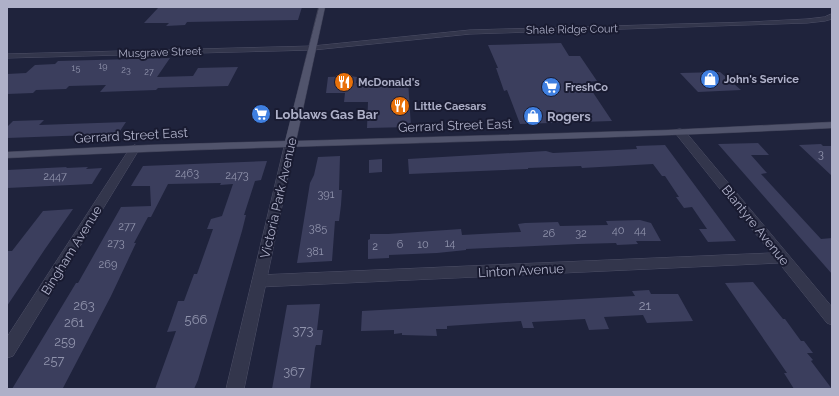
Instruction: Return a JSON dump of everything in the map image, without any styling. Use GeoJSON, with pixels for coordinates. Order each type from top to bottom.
{"type":"FeatureCollection","features":[{"type":"Feature","properties":{"kind":"main road","name":"Victoria Park Avenue"},"geometry":{"type":"LineString","coordinates":[[290,143],[322,7]]}},
{"type":"Feature","properties":{"kind":"main road","name":"Gerrard Street East"},"geometry":{"type":"LineString","coordinates":[[7,155],[136,148],[680,132],[832,125]]}},
{"type":"Feature","properties":{"kind":"street","name":"Shale Ridge Court"},"geometry":{"type":"LineString","coordinates":[[313,48],[470,32],[750,24],[825,19],[832,16]]}},
{"type":"Feature","properties":{"kind":"street","name":"Musgrave Street"},"geometry":{"type":"LineString","coordinates":[[7,56],[313,48]]}},
{"type":"Feature","properties":{"kind":"street","name":"Blantyre Avenue"},"geometry":{"type":"LineString","coordinates":[[680,132],[832,318]]}},
{"type":"Feature","properties":{"kind":"street","name":"Victoria Park Avenue"},"geometry":{"type":"LineString","coordinates":[[235,389],[290,143]]}},
{"type":"Feature","properties":{"kind":"street","name":"Bingham Avenue"},"geometry":{"type":"LineString","coordinates":[[7,351],[136,148]]}},
{"type":"Feature","properties":{"kind":"street","name":"Linton Avenue"},"geometry":{"type":"LineString","coordinates":[[259,281],[783,258]]}},
{"type":"Feature","properties":{"kind":"building"},"geometry":{"type":"Polygon","coordinates":[[[302,7],[298,20],[187,22],[185,25],[166,26],[169,23],[144,23],[158,8],[302,7]]]}},
{"type":"Feature","properties":{"kind":"building"},"geometry":{"type":"Polygon","coordinates":[[[561,43],[569,56],[580,56],[597,81],[586,82],[612,121],[520,124],[507,90],[504,91],[496,68],[498,68],[488,45],[561,43]]]}},
{"type":"Feature","properties":{"kind":"building"},"geometry":{"type":"Polygon","coordinates":[[[170,58],[157,77],[193,76],[198,68],[238,67],[228,86],[158,88],[156,90],[100,92],[106,85],[69,86],[66,89],[36,90],[33,93],[7,94],[7,74],[26,73],[35,65],[55,64],[58,61],[170,58]]]}},
{"type":"Feature","properties":{"kind":"building"},"geometry":{"type":"Polygon","coordinates":[[[720,72],[741,90],[698,92],[680,73],[720,72]]]}},
{"type":"Feature","properties":{"kind":"building"},"geometry":{"type":"Polygon","coordinates":[[[328,77],[357,77],[356,83],[408,80],[411,127],[367,128],[368,102],[344,102],[345,93],[326,93],[328,77]]]}},
{"type":"Feature","properties":{"kind":"building"},"geometry":{"type":"Polygon","coordinates":[[[44,120],[39,125],[126,122],[118,134],[7,138],[7,127],[13,121],[44,120]]]}},
{"type":"Feature","properties":{"kind":"building"},"geometry":{"type":"Polygon","coordinates":[[[758,143],[769,155],[751,155],[767,173],[761,174],[821,239],[832,238],[832,274],[718,144],[758,143]]]}},
{"type":"Feature","properties":{"kind":"building"},"geometry":{"type":"Polygon","coordinates":[[[821,144],[823,146],[832,146],[832,176],[799,145],[821,144]]]}},
{"type":"Feature","properties":{"kind":"building"},"geometry":{"type":"Polygon","coordinates":[[[665,145],[736,241],[708,242],[699,229],[707,229],[692,207],[684,208],[676,197],[679,197],[665,176],[662,176],[653,164],[409,174],[408,159],[546,151],[553,153],[637,149],[636,146],[665,145]]]}},
{"type":"Feature","properties":{"kind":"building"},"geometry":{"type":"Polygon","coordinates":[[[340,156],[339,190],[342,190],[341,205],[339,221],[335,221],[332,261],[297,263],[310,183],[314,175],[318,157],[340,156]]]}},
{"type":"Feature","properties":{"kind":"building"},"geometry":{"type":"Polygon","coordinates":[[[382,159],[382,172],[369,173],[369,160],[382,159]]]}},
{"type":"Feature","properties":{"kind":"building"},"geometry":{"type":"Polygon","coordinates":[[[267,161],[261,180],[255,181],[244,215],[246,215],[242,231],[198,380],[194,389],[155,389],[176,331],[167,332],[178,301],[184,301],[194,274],[197,274],[213,229],[207,229],[211,219],[222,216],[233,184],[168,184],[151,217],[148,217],[134,243],[136,243],[111,296],[63,388],[12,389],[76,283],[78,283],[121,207],[151,206],[150,186],[131,186],[143,166],[267,161]]]}},
{"type":"Feature","properties":{"kind":"building"},"geometry":{"type":"Polygon","coordinates":[[[67,167],[66,168],[88,167],[86,169],[102,168],[92,184],[7,188],[7,170],[67,167]]]}},
{"type":"Feature","properties":{"kind":"building"},"geometry":{"type":"Polygon","coordinates":[[[73,209],[7,306],[7,251],[12,251],[43,211],[73,209]]]}},
{"type":"Feature","properties":{"kind":"building"},"geometry":{"type":"Polygon","coordinates":[[[640,220],[651,223],[661,241],[636,241],[638,244],[617,245],[616,243],[578,244],[466,249],[437,253],[389,255],[389,258],[368,259],[368,240],[370,239],[370,234],[461,229],[462,235],[521,232],[518,224],[525,223],[558,222],[560,226],[608,225],[606,221],[640,220]]]}},
{"type":"Feature","properties":{"kind":"building"},"geometry":{"type":"Polygon","coordinates":[[[753,282],[783,319],[785,319],[801,341],[804,341],[813,353],[807,353],[813,360],[811,361],[832,389],[794,389],[784,373],[787,373],[725,283],[753,282]]]}},
{"type":"Feature","properties":{"kind":"building"},"geometry":{"type":"Polygon","coordinates":[[[649,290],[651,294],[678,294],[693,321],[647,323],[643,315],[604,317],[609,329],[589,330],[585,319],[532,322],[534,328],[523,328],[521,321],[447,326],[447,329],[436,329],[437,336],[402,335],[402,333],[394,334],[394,330],[361,331],[362,311],[635,296],[632,291],[649,290]]]}},
{"type":"Feature","properties":{"kind":"building"},"geometry":{"type":"Polygon","coordinates":[[[320,304],[317,330],[323,330],[321,345],[316,345],[315,348],[310,389],[272,389],[287,305],[320,304]]]}},
{"type":"Feature","properties":{"kind":"place","name":"John's Service"},"geometry":{"type":"Point","coordinates":[710,79]}},
{"type":"Feature","properties":{"kind":"place","name":"McDonald's"},"geometry":{"type":"Point","coordinates":[344,82]}},
{"type":"Feature","properties":{"kind":"place","name":"FreshCo"},"geometry":{"type":"Point","coordinates":[551,87]}},
{"type":"Feature","properties":{"kind":"place","name":"Little Caesars"},"geometry":{"type":"Point","coordinates":[400,106]}},
{"type":"Feature","properties":{"kind":"place","name":"Loblaws Gas Bar"},"geometry":{"type":"Point","coordinates":[261,114]}},
{"type":"Feature","properties":{"kind":"place","name":"Rogers"},"geometry":{"type":"Point","coordinates":[533,116]}}]}
